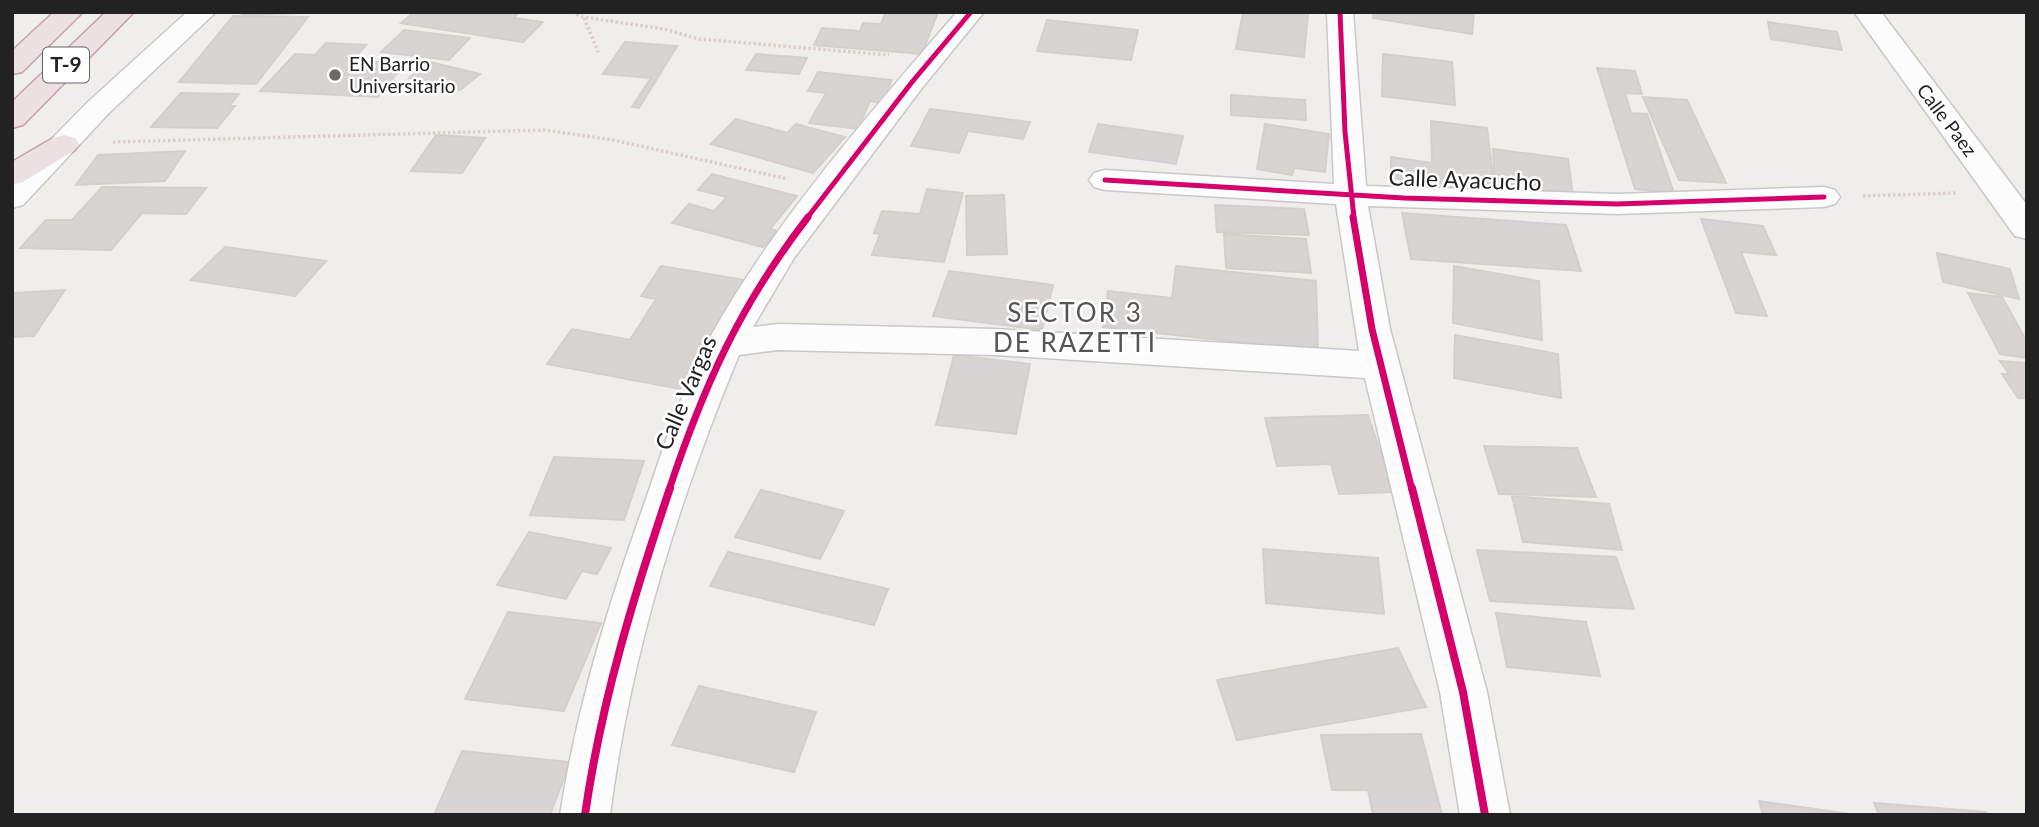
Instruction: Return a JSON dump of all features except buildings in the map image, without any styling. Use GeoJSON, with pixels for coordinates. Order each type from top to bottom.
{"type":"FeatureCollection","features":[{"type":"Feature","properties":{"kind":"highway","name":"T-9"},"geometry":{"type":"LineString","coordinates":[[12,66],[70,12]]}},
{"type":"Feature","properties":{"kind":"highway","name":"T-9"},"geometry":{"type":"LineString","coordinates":[[12,119],[121,12]]}},
{"type":"Feature","properties":{"kind":"highway"},"geometry":{"type":"LineString","coordinates":[[12,174],[64,144]]}},
{"type":"Feature","properties":{"kind":"street"},"geometry":{"type":"LineString","coordinates":[[12,198],[99,107],[203,12]]}},
{"type":"Feature","properties":{"kind":"street","name":"Calle Vargas"},"geometry":{"type":"LineString","coordinates":[[585,815],[593,759],[627,616],[693,418],[725,344],[781,252],[971,12]]}},
{"type":"Feature","properties":{"kind":"street"},"geometry":{"type":"LineString","coordinates":[[1340,12],[1341,64],[1352,194],[1372,329],[1437,584],[1479,771],[1485,815]]}},
{"type":"Feature","properties":{"kind":"street","name":"Calle Paez"},"geometry":{"type":"LineString","coordinates":[[1867,12],[2027,228]]}},
{"type":"Feature","properties":{"kind":"street","name":"Calle Ayacucho"},"geometry":{"type":"LineString","coordinates":[[1105,180],[1352,194],[1617,204],[1824,197]]}},
{"type":"Feature","properties":{"kind":"street"},"geometry":{"type":"LineString","coordinates":[[725,344],[778,337],[995,342],[1382,366]]}},
{"type":"Feature","properties":{"kind":"path"},"geometry":{"type":"LineString","coordinates":[[572,12],[583,18],[664,29],[722,42],[932,58]]}},
{"type":"Feature","properties":{"kind":"path"},"geometry":{"type":"LineString","coordinates":[[583,18],[599,54]]}},
{"type":"Feature","properties":{"kind":"path"},"geometry":{"type":"LineString","coordinates":[[64,144],[380,132],[545,130],[613,140],[830,188]]}},
{"type":"Feature","properties":{"kind":"path"},"geometry":{"type":"LineString","coordinates":[[1824,197],[2000,192]]}},
{"type":"Feature","properties":{"kind":"cycle path"},"geometry":{"type":"LineString","coordinates":[[585,815],[593,759],[627,616],[693,418],[725,344],[781,252],[912,82],[971,12]]}},
{"type":"Feature","properties":{"kind":"cycle path"},"geometry":{"type":"LineString","coordinates":[[1340,12],[1348,172],[1364,290],[1386,390],[1449,631],[1476,753],[1485,815]]}},
{"type":"Feature","properties":{"kind":"cycle path"},"geometry":{"type":"LineString","coordinates":[[1105,180],[1404,198],[1617,204],[1824,197]]}},
{"type":"Feature","properties":{"kind":"place","name":"EN Barrio Universitario"},"geometry":{"type":"Point","coordinates":[335,75]}},
{"type":"Feature","properties":{"kind":"district","name":"SECTOR 3 DE RAZETTI"},"geometry":{"type":"Point","coordinates":[1075,328]}}]}
